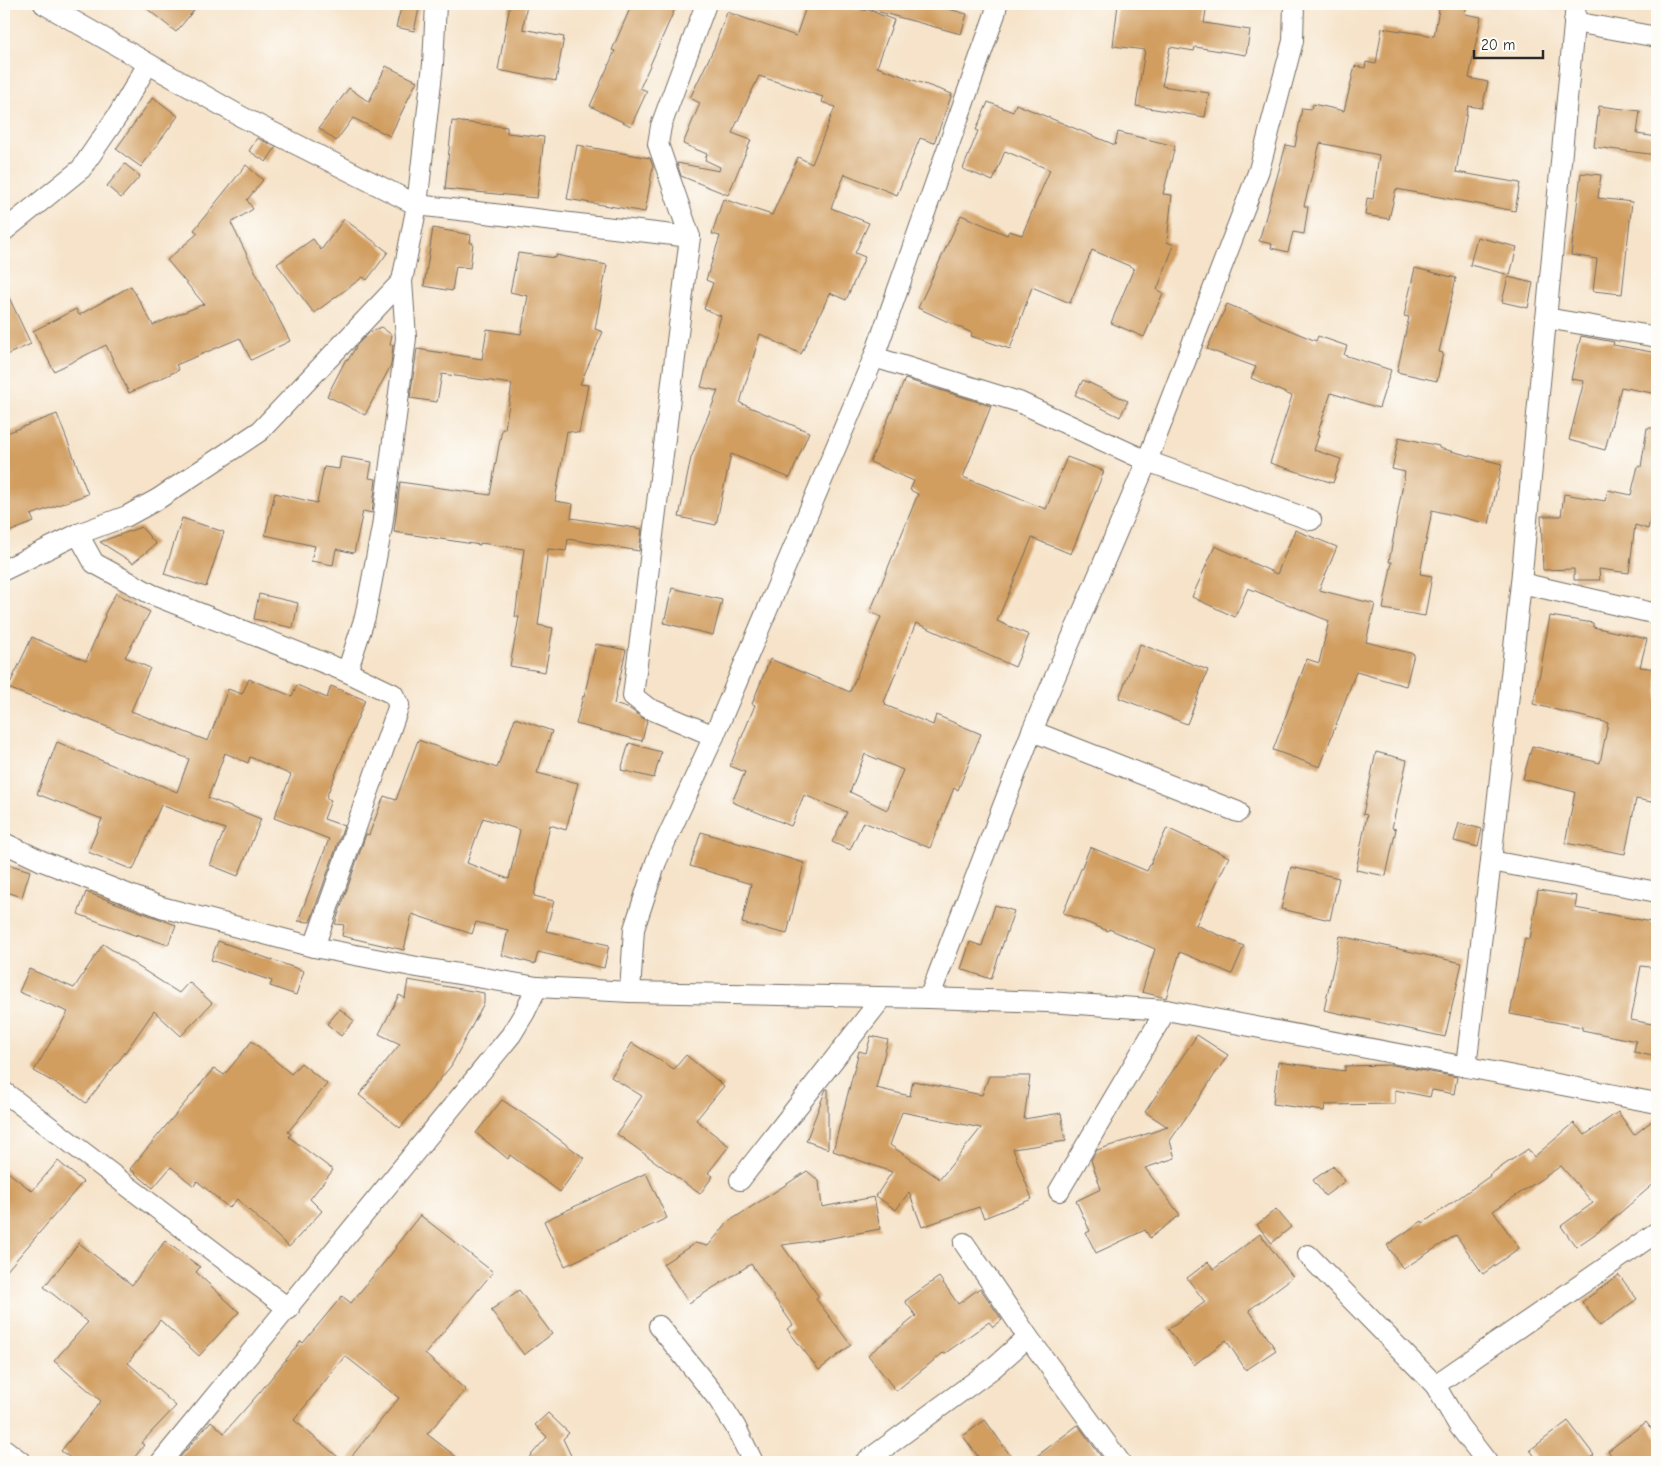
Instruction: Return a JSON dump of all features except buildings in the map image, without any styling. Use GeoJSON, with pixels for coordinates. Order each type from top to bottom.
{"type":"FeatureCollection","features":[{"type":"Feature","properties":{"kind":"street"},"geometry":{"type":"LineString","coordinates":[[44,4],[242,117],[417,205],[690,237]]}},
{"type":"Feature","properties":{"kind":"street"},"geometry":{"type":"LineString","coordinates":[[347,672],[366,618],[382,526],[406,338],[402,280],[417,205],[433,64],[436,4]]}},
{"type":"Feature","properties":{"kind":"street"},"geometry":{"type":"LineString","coordinates":[[706,4],[661,126],[658,144],[690,237],[633,696],[648,708],[714,736]]}},
{"type":"Feature","properties":{"kind":"street"},"geometry":{"type":"LineString","coordinates":[[630,992],[634,929],[656,862],[714,736],[874,357],[997,4]]}},
{"type":"Feature","properties":{"kind":"street"},"geometry":{"type":"LineString","coordinates":[[929,998],[1032,731],[1147,461],[1259,170],[1292,41],[1294,4]]}},
{"type":"Feature","properties":{"kind":"street"},"geometry":{"type":"LineString","coordinates":[[1466,1066],[1491,861],[1521,583],[1575,13],[1657,37]]}},
{"type":"Feature","properties":{"kind":"street"},"geometry":{"type":"LineString","coordinates":[[4,231],[81,169],[118,115],[148,64]]}},
{"type":"Feature","properties":{"kind":"street"},"geometry":{"type":"LineString","coordinates":[[4,570],[78,534],[127,516],[158,499],[260,431],[402,280]]}},
{"type":"Feature","properties":{"kind":"street"},"geometry":{"type":"LineString","coordinates":[[1546,318],[1657,337]]}},
{"type":"Feature","properties":{"kind":"street"},"geometry":{"type":"LineString","coordinates":[[874,357],[1019,402],[1147,461],[1311,520]]}},
{"type":"Feature","properties":{"kind":"street"},"geometry":{"type":"LineString","coordinates":[[78,534],[94,563],[151,594],[347,672],[393,694],[399,705],[314,947]]}},
{"type":"Feature","properties":{"kind":"street"},"geometry":{"type":"LineString","coordinates":[[1521,583],[1657,614]]}},
{"type":"Feature","properties":{"kind":"street"},"geometry":{"type":"LineString","coordinates":[[1032,731],[1238,812]]}},
{"type":"Feature","properties":{"kind":"street"},"geometry":{"type":"LineString","coordinates":[[4,843],[42,861],[161,907],[314,947],[417,967],[537,987],[630,992],[1048,1002],[1166,1010],[1657,1103]]}},
{"type":"Feature","properties":{"kind":"street"},"geometry":{"type":"LineString","coordinates":[[1491,861],[1657,892]]}},
{"type":"Feature","properties":{"kind":"street"},"geometry":{"type":"LineString","coordinates":[[161,1462],[511,1035],[537,987]]}},
{"type":"Feature","properties":{"kind":"street"},"geometry":{"type":"LineString","coordinates":[[740,1180],[882,998]]}},
{"type":"Feature","properties":{"kind":"street"},"geometry":{"type":"LineString","coordinates":[[1059,1191],[1166,1010]]}},
{"type":"Feature","properties":{"kind":"street"},"geometry":{"type":"LineString","coordinates":[[4,1092],[288,1309]]}},
{"type":"Feature","properties":{"kind":"street"},"geometry":{"type":"LineString","coordinates":[[1435,1385],[1657,1232]]}},
{"type":"Feature","properties":{"kind":"street"},"geometry":{"type":"LineString","coordinates":[[964,1242],[1028,1337],[1120,1462]]}},
{"type":"Feature","properties":{"kind":"street"},"geometry":{"type":"LineString","coordinates":[[1308,1255],[1435,1385],[1459,1426],[1487,1462]]}},
{"type":"Feature","properties":{"kind":"street"},"geometry":{"type":"LineString","coordinates":[[659,1326],[718,1399],[735,1426],[753,1462]]}},
{"type":"Feature","properties":{"kind":"street"},"geometry":{"type":"LineString","coordinates":[[865,1462],[992,1369],[1028,1337]]}},
{"type":"Feature","properties":{"kind":"street"},"geometry":{"type":"LineString","coordinates":[[4,1449],[21,1462]]}}]}
